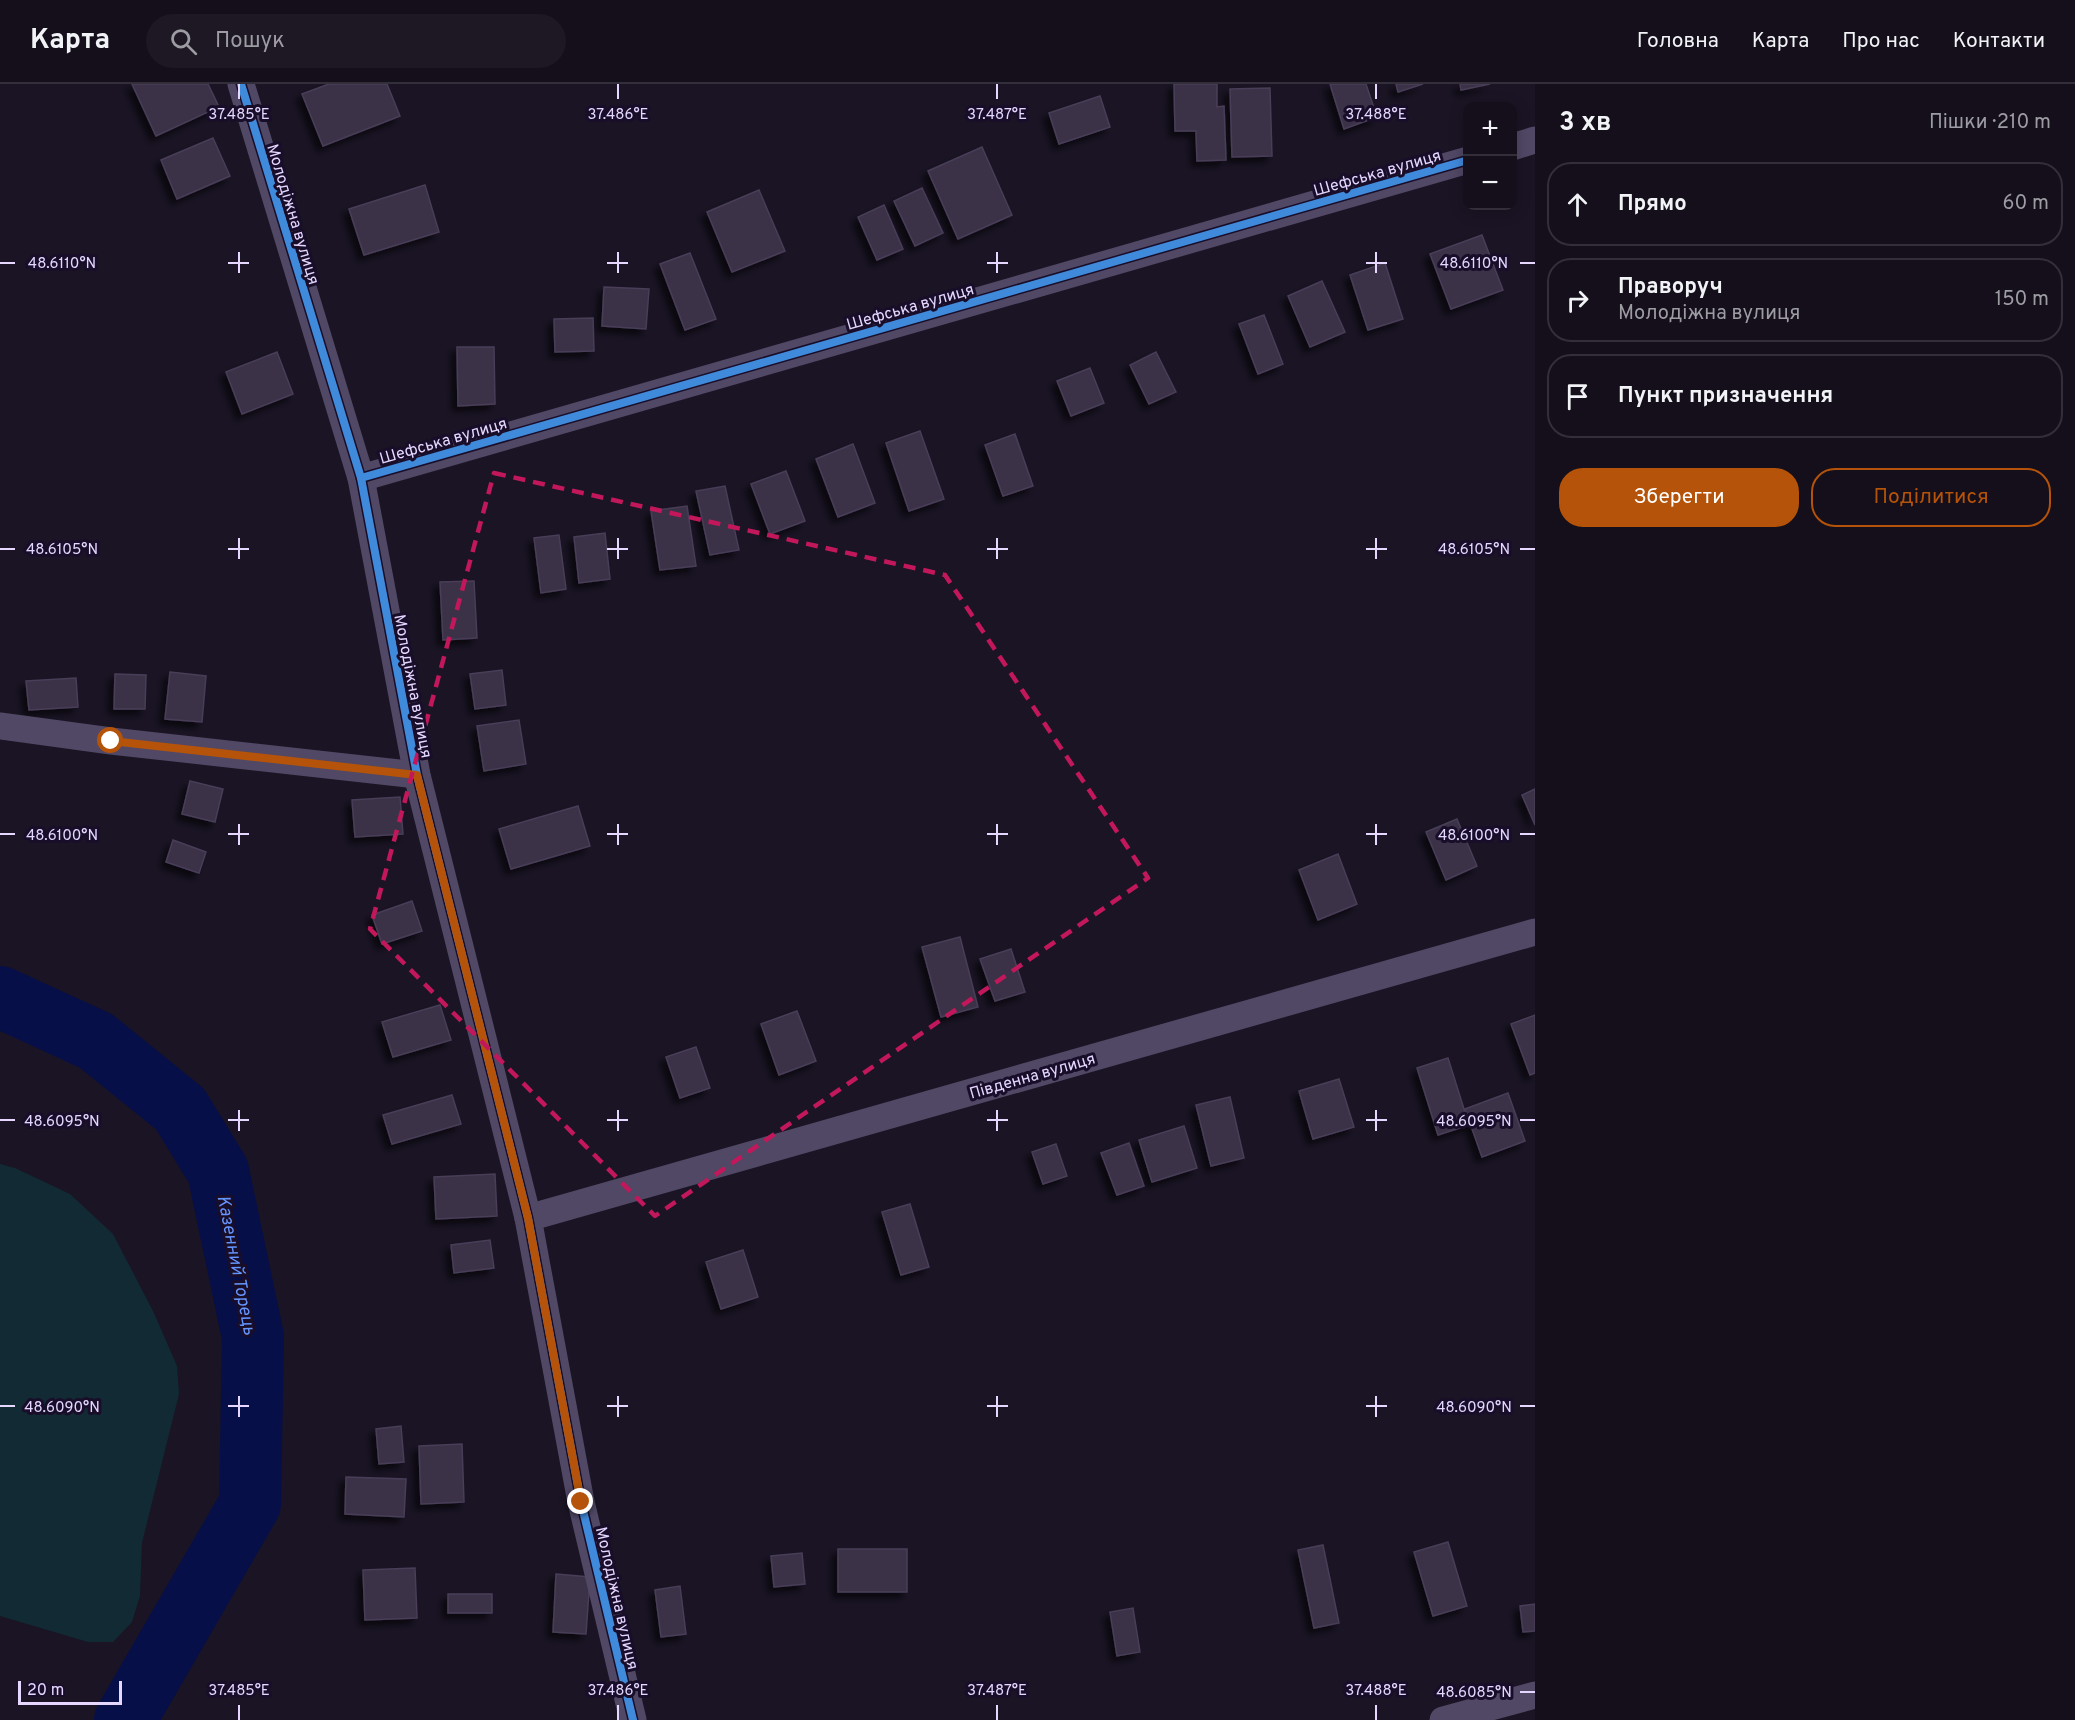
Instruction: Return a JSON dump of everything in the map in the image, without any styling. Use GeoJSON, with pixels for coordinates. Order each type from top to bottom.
{"type":"FeatureCollection","features":[{"type":"Feature","properties":{"kind":"street","name":"Молодіжна вулиця"},"geometry":{"type":"LineString","coordinates":[[241,84],[361,478],[417,775],[528,1218],[581,1502],[633,1720]]}},
{"type":"Feature","properties":{"kind":"street"},"geometry":{"type":"LineString","coordinates":[[1517,145],[1535,140]]}},
{"type":"Feature","properties":{"kind":"street","name":"Шефська вулиця"},"geometry":{"type":"LineString","coordinates":[[361,478],[1463,161]]}},
{"type":"Feature","properties":{"kind":"street"},"geometry":{"type":"LineString","coordinates":[[0,726],[111,741],[417,775]]}},
{"type":"Feature","properties":{"kind":"street","name":"Південна вулиця"},"geometry":{"type":"LineString","coordinates":[[528,1218],[1535,932]]}},
{"type":"Feature","properties":{"kind":"street"},"geometry":{"type":"LineString","coordinates":[[1443,1720],[1535,1695]]}},
{"type":"Feature","properties":{"kind":"highlighted area"},"geometry":{"type":"Polygon","coordinates":[[[494,473],[945,575],[1148,878],[655,1216],[370,929],[494,473]]]}},
{"type":"Feature","properties":{"kind":"shaded area"},"geometry":{"type":"Polygon","coordinates":[[[0,1164],[15,1168],[70,1194],[113,1234],[154,1313],[177,1366],[179,1394],[142,1543],[140,1596],[132,1622],[113,1642],[88,1642],[0,1616],[0,1164]]]}},
{"type":"Feature","properties":{"kind":"building"},"geometry":{"type":"Polygon","coordinates":[[[132,84],[208,84],[219,107],[156,136],[132,84]]]}},
{"type":"Feature","properties":{"kind":"building"},"geometry":{"type":"Polygon","coordinates":[[[329,84],[387,84],[400,116],[323,146],[302,94],[329,84]]]}},
{"type":"Feature","properties":{"kind":"building"},"geometry":{"type":"Polygon","coordinates":[[[1174,84],[1217,84],[1217,107],[1224,106],[1226,160],[1197,161],[1196,131],[1175,131],[1174,84]]]}},
{"type":"Feature","properties":{"kind":"building"},"geometry":{"type":"Polygon","coordinates":[[[1330,84],[1366,84],[1377,117],[1344,129],[1330,84]]]}},
{"type":"Feature","properties":{"kind":"building"},"geometry":{"type":"Polygon","coordinates":[[[1396,84],[1423,84],[1398,92],[1396,84]]]}},
{"type":"Feature","properties":{"kind":"building"},"geometry":{"type":"Polygon","coordinates":[[[1460,84],[1490,84],[1461,90],[1460,84]]]}},
{"type":"Feature","properties":{"kind":"building"},"geometry":{"type":"Polygon","coordinates":[[[1270,88],[1272,156],[1232,157],[1230,89],[1270,88]]]}},
{"type":"Feature","properties":{"kind":"building"},"geometry":{"type":"Polygon","coordinates":[[[1100,96],[1110,127],[1059,144],[1049,113],[1100,96]]]}},
{"type":"Feature","properties":{"kind":"building"},"geometry":{"type":"Polygon","coordinates":[[[213,138],[230,176],[177,199],[161,160],[213,138]]]}},
{"type":"Feature","properties":{"kind":"building"},"geometry":{"type":"Polygon","coordinates":[[[982,147],[1012,215],[958,239],[928,171],[982,147]]]}},
{"type":"Feature","properties":{"kind":"building"},"geometry":{"type":"Polygon","coordinates":[[[425,185],[439,232],[364,255],[349,209],[425,185]]]}},
{"type":"Feature","properties":{"kind":"building"},"geometry":{"type":"Polygon","coordinates":[[[922,188],[943,233],[915,246],[894,201],[922,188]]]}},
{"type":"Feature","properties":{"kind":"building"},"geometry":{"type":"Polygon","coordinates":[[[759,190],[785,251],[732,272],[707,212],[759,190]]]}},
{"type":"Feature","properties":{"kind":"building"},"geometry":{"type":"Polygon","coordinates":[[[884,205],[903,249],[877,260],[858,217],[884,205]]]}},
{"type":"Feature","properties":{"kind":"building"},"geometry":{"type":"Polygon","coordinates":[[[1482,235],[1503,290],[1451,309],[1430,254],[1482,235]]]}},
{"type":"Feature","properties":{"kind":"building"},"geometry":{"type":"Polygon","coordinates":[[[690,253],[716,319],[685,330],[660,264],[690,253]]]}},
{"type":"Feature","properties":{"kind":"building"},"geometry":{"type":"Polygon","coordinates":[[[1385,263],[1403,319],[1368,330],[1350,275],[1385,263]]]}},
{"type":"Feature","properties":{"kind":"building"},"geometry":{"type":"Polygon","coordinates":[[[1322,281],[1345,332],[1310,347],[1288,296],[1322,281]]]}},
{"type":"Feature","properties":{"kind":"building"},"geometry":{"type":"Polygon","coordinates":[[[604,287],[649,289],[646,329],[602,326],[604,287]]]}},
{"type":"Feature","properties":{"kind":"building"},"geometry":{"type":"Polygon","coordinates":[[[1264,315],[1283,364],[1258,374],[1239,324],[1264,315]]]}},
{"type":"Feature","properties":{"kind":"building"},"geometry":{"type":"Polygon","coordinates":[[[593,318],[594,351],[555,352],[554,319],[593,318]]]}},
{"type":"Feature","properties":{"kind":"building"},"geometry":{"type":"Polygon","coordinates":[[[457,347],[494,347],[495,404],[458,406],[457,347]]]}},
{"type":"Feature","properties":{"kind":"building"},"geometry":{"type":"Polygon","coordinates":[[[277,352],[293,394],[242,414],[226,372],[277,352]]]}},
{"type":"Feature","properties":{"kind":"building"},"geometry":{"type":"Polygon","coordinates":[[[1156,352],[1176,392],[1149,404],[1130,365],[1156,352]]]}},
{"type":"Feature","properties":{"kind":"building"},"geometry":{"type":"Polygon","coordinates":[[[1090,368],[1104,403],[1071,416],[1057,381],[1090,368]]]}},
{"type":"Feature","properties":{"kind":"building"},"geometry":{"type":"Polygon","coordinates":[[[920,431],[944,499],[909,511],[886,443],[920,431]]]}},
{"type":"Feature","properties":{"kind":"building"},"geometry":{"type":"Polygon","coordinates":[[[1015,434],[1033,486],[1003,496],[985,445],[1015,434]]]}},
{"type":"Feature","properties":{"kind":"building"},"geometry":{"type":"Polygon","coordinates":[[[853,444],[875,503],[838,517],[816,459],[853,444]]]}},
{"type":"Feature","properties":{"kind":"building"},"geometry":{"type":"Polygon","coordinates":[[[786,471],[805,521],[770,534],[751,484],[786,471]]]}},
{"type":"Feature","properties":{"kind":"building"},"geometry":{"type":"Polygon","coordinates":[[[725,486],[739,550],[710,555],[696,491],[725,486]]]}},
{"type":"Feature","properties":{"kind":"building"},"geometry":{"type":"Polygon","coordinates":[[[687,506],[696,566],[660,570],[651,511],[687,506]]]}},
{"type":"Feature","properties":{"kind":"building"},"geometry":{"type":"Polygon","coordinates":[[[605,533],[610,579],[579,583],[574,537],[605,533]]]}},
{"type":"Feature","properties":{"kind":"building"},"geometry":{"type":"Polygon","coordinates":[[[559,535],[566,589],[541,593],[534,538],[559,535]]]}},
{"type":"Feature","properties":{"kind":"building"},"geometry":{"type":"Polygon","coordinates":[[[474,581],[477,638],[443,640],[440,582],[474,581]]]}},
{"type":"Feature","properties":{"kind":"building"},"geometry":{"type":"Polygon","coordinates":[[[502,670],[506,705],[475,709],[470,674],[502,670]]]}},
{"type":"Feature","properties":{"kind":"building"},"geometry":{"type":"Polygon","coordinates":[[[170,672],[206,676],[202,722],[165,719],[170,672]]]}},
{"type":"Feature","properties":{"kind":"building"},"geometry":{"type":"Polygon","coordinates":[[[115,674],[146,675],[145,709],[114,709],[115,674]]]}},
{"type":"Feature","properties":{"kind":"building"},"geometry":{"type":"Polygon","coordinates":[[[76,678],[78,707],[29,710],[26,681],[76,678]]]}},
{"type":"Feature","properties":{"kind":"building"},"geometry":{"type":"Polygon","coordinates":[[[519,720],[526,764],[484,771],[477,726],[519,720]]]}},
{"type":"Feature","properties":{"kind":"building"},"geometry":{"type":"Polygon","coordinates":[[[190,781],[223,789],[215,822],[182,814],[190,781]]]}},
{"type":"Feature","properties":{"kind":"building"},"geometry":{"type":"Polygon","coordinates":[[[1535,789],[1535,825],[1522,795],[1535,789]]]}},
{"type":"Feature","properties":{"kind":"building"},"geometry":{"type":"Polygon","coordinates":[[[400,797],[403,834],[355,837],[352,800],[400,797]]]}},
{"type":"Feature","properties":{"kind":"building"},"geometry":{"type":"Polygon","coordinates":[[[578,806],[590,846],[511,869],[499,829],[578,806]]]}},
{"type":"Feature","properties":{"kind":"building"},"geometry":{"type":"Polygon","coordinates":[[[1457,819],[1477,866],[1446,880],[1426,832],[1457,819]]]}},
{"type":"Feature","properties":{"kind":"building"},"geometry":{"type":"Polygon","coordinates":[[[173,840],[206,852],[199,873],[166,862],[173,840]]]}},
{"type":"Feature","properties":{"kind":"building"},"geometry":{"type":"Polygon","coordinates":[[[1338,854],[1357,904],[1318,920],[1299,870],[1338,854]]]}},
{"type":"Feature","properties":{"kind":"building"},"geometry":{"type":"Polygon","coordinates":[[[412,901],[422,931],[382,944],[372,915],[412,901]]]}},
{"type":"Feature","properties":{"kind":"building"},"geometry":{"type":"Polygon","coordinates":[[[960,937],[978,1007],[941,1017],[922,947],[960,937]]]}},
{"type":"Feature","properties":{"kind":"building"},"geometry":{"type":"Polygon","coordinates":[[[1011,949],[1025,992],[995,1001],[980,959],[1011,949]]]}},
{"type":"Feature","properties":{"kind":"building"},"geometry":{"type":"Polygon","coordinates":[[[440,1005],[451,1040],[393,1057],[382,1022],[440,1005]]]}},
{"type":"Feature","properties":{"kind":"building"},"geometry":{"type":"Polygon","coordinates":[[[797,1011],[816,1061],[779,1075],[761,1024],[797,1011]]]}},
{"type":"Feature","properties":{"kind":"building"},"geometry":{"type":"Polygon","coordinates":[[[1535,1015],[1535,1073],[1530,1075],[1511,1024],[1535,1015]]]}},
{"type":"Feature","properties":{"kind":"building"},"geometry":{"type":"Polygon","coordinates":[[[696,1047],[710,1088],[680,1098],[666,1057],[696,1047]]]}},
{"type":"Feature","properties":{"kind":"building"},"geometry":{"type":"Polygon","coordinates":[[[1448,1058],[1469,1125],[1438,1135],[1417,1068],[1448,1058]]]}},
{"type":"Feature","properties":{"kind":"building"},"geometry":{"type":"Polygon","coordinates":[[[1339,1079],[1354,1127],[1313,1139],[1299,1091],[1339,1079]]]}},
{"type":"Feature","properties":{"kind":"building"},"geometry":{"type":"Polygon","coordinates":[[[1508,1093],[1525,1141],[1482,1157],[1465,1109],[1508,1093]]]}},
{"type":"Feature","properties":{"kind":"building"},"geometry":{"type":"Polygon","coordinates":[[[452,1095],[461,1124],[392,1144],[383,1115],[452,1095]]]}},
{"type":"Feature","properties":{"kind":"building"},"geometry":{"type":"Polygon","coordinates":[[[1230,1097],[1244,1158],[1211,1166],[1196,1105],[1230,1097]]]}},
{"type":"Feature","properties":{"kind":"building"},"geometry":{"type":"Polygon","coordinates":[[[1184,1126],[1197,1168],[1152,1182],[1139,1140],[1184,1126]]]}},
{"type":"Feature","properties":{"kind":"building"},"geometry":{"type":"Polygon","coordinates":[[[1129,1143],[1144,1186],[1117,1195],[1101,1153],[1129,1143]]]}},
{"type":"Feature","properties":{"kind":"building"},"geometry":{"type":"Polygon","coordinates":[[[1056,1144],[1067,1176],[1043,1184],[1032,1152],[1056,1144]]]}},
{"type":"Feature","properties":{"kind":"building"},"geometry":{"type":"Polygon","coordinates":[[[495,1174],[497,1216],[436,1219],[434,1177],[495,1174]]]}},
{"type":"Feature","properties":{"kind":"building"},"geometry":{"type":"Polygon","coordinates":[[[910,1204],[929,1267],[901,1275],[882,1212],[910,1204]]]}},
{"type":"Feature","properties":{"kind":"building"},"geometry":{"type":"Polygon","coordinates":[[[490,1240],[494,1268],[454,1273],[451,1245],[490,1240]]]}},
{"type":"Feature","properties":{"kind":"building"},"geometry":{"type":"Polygon","coordinates":[[[743,1250],[758,1297],[721,1309],[706,1262],[743,1250]]]}},
{"type":"Feature","properties":{"kind":"building"},"geometry":{"type":"Polygon","coordinates":[[[401,1426],[404,1462],[379,1464],[376,1429],[401,1426]]]}},
{"type":"Feature","properties":{"kind":"building"},"geometry":{"type":"Polygon","coordinates":[[[462,1444],[464,1502],[421,1504],[419,1446],[462,1444]]]}},
{"type":"Feature","properties":{"kind":"building"},"geometry":{"type":"Polygon","coordinates":[[[346,1477],[406,1479],[404,1517],[345,1514],[346,1477]]]}},
{"type":"Feature","properties":{"kind":"building"},"geometry":{"type":"Polygon","coordinates":[[[1448,1542],[1467,1606],[1433,1616],[1414,1552],[1448,1542]]]}},
{"type":"Feature","properties":{"kind":"building"},"geometry":{"type":"Polygon","coordinates":[[[1323,1545],[1339,1623],[1314,1628],[1298,1550],[1323,1545]]]}},
{"type":"Feature","properties":{"kind":"building"},"geometry":{"type":"Polygon","coordinates":[[[838,1549],[907,1549],[907,1592],[838,1592],[838,1549]]]}},
{"type":"Feature","properties":{"kind":"building"},"geometry":{"type":"Polygon","coordinates":[[[802,1553],[805,1584],[774,1587],[771,1556],[802,1553]]]}},
{"type":"Feature","properties":{"kind":"building"},"geometry":{"type":"Polygon","coordinates":[[[415,1568],[417,1618],[365,1620],[363,1570],[415,1568]]]}},
{"type":"Feature","properties":{"kind":"building"},"geometry":{"type":"Polygon","coordinates":[[[556,1574],[590,1577],[586,1634],[553,1632],[556,1574]]]}},
{"type":"Feature","properties":{"kind":"building"},"geometry":{"type":"Polygon","coordinates":[[[680,1586],[686,1634],[661,1637],[655,1590],[680,1586]]]}},
{"type":"Feature","properties":{"kind":"building"},"geometry":{"type":"Polygon","coordinates":[[[448,1594],[492,1594],[492,1613],[448,1613],[448,1594]]]}},
{"type":"Feature","properties":{"kind":"building"},"geometry":{"type":"Polygon","coordinates":[[[1535,1604],[1535,1631],[1523,1632],[1520,1606],[1535,1604]]]}},
{"type":"Feature","properties":{"kind":"building"},"geometry":{"type":"Polygon","coordinates":[[[1133,1608],[1140,1652],[1117,1656],[1110,1612],[1133,1608]]]}},
{"type":"Feature","properties":{"kind":"waterway","name":"Казенний Торець"},"geometry":{"type":"LineString","coordinates":[[0,997],[96,1041],[180,1109],[218,1171],[253,1337],[250,1504],[125,1720]]}},
{"type":"Feature","properties":{"kind":"cycle path"},"geometry":{"type":"LineString","coordinates":[[241,84],[361,478],[417,775],[528,1218],[581,1502],[633,1720]]}},
{"type":"Feature","properties":{"kind":"cycle path"},"geometry":{"type":"LineString","coordinates":[[361,478],[1463,161]]}},
{"type":"Feature","properties":{"kind":"route"},"geometry":{"type":"LineString","coordinates":[[111,741],[417,775],[528,1218],[581,1502]]}}]}
